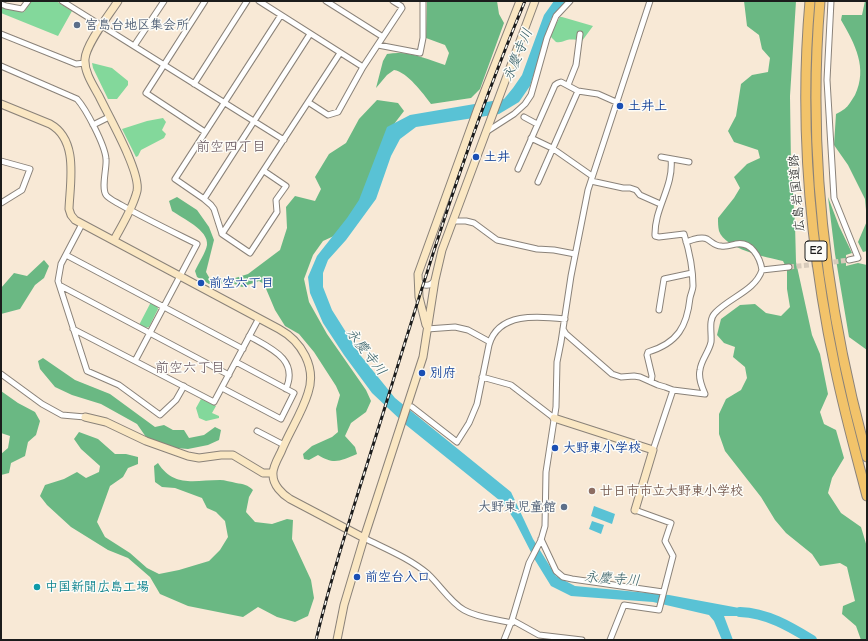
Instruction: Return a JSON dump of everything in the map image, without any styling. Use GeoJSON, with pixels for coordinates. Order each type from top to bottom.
{"type":"FeatureCollection","features":[{"type":"Feature","properties":{"kind":"highway","name":"広島岩国道路"},"geometry":{"type":"LineString","coordinates":[[810,1],[805,93],[806,147],[811,214],[818,268],[835,367],[867,496]]}},
{"type":"Feature","properties":{"kind":"highway","name":"広島岩国道路"},"geometry":{"type":"LineString","coordinates":[[820,1],[815,91],[816,155],[821,214],[836,319],[845,366],[867,457]]}},
{"type":"Feature","properties":{"kind":"street"},"geometry":{"type":"LineString","coordinates":[[1,4],[22,9],[28,1]]}},
{"type":"Feature","properties":{"kind":"street"},"geometry":{"type":"LineString","coordinates":[[62,1],[284,140]]}},
{"type":"Feature","properties":{"kind":"street"},"geometry":{"type":"LineString","coordinates":[[114,240],[135,200],[138,189],[136,175],[89,76],[85,63],[87,50],[118,1]]}},
{"type":"Feature","properties":{"kind":"street"},"geometry":{"type":"LineString","coordinates":[[134,46],[164,1]]}},
{"type":"Feature","properties":{"kind":"street"},"geometry":{"type":"LineString","coordinates":[[205,1],[146,93],[205,132]]}},
{"type":"Feature","properties":{"kind":"street"},"geometry":{"type":"LineString","coordinates":[[194,84],[247,1]]}},
{"type":"Feature","properties":{"kind":"street"},"geometry":{"type":"LineString","coordinates":[[259,1],[266,3],[281,15],[363,67]]}},
{"type":"Feature","properties":{"kind":"street"},"geometry":{"type":"LineString","coordinates":[[326,1],[383,37]]}},
{"type":"Feature","properties":{"kind":"street"},"geometry":{"type":"LineString","coordinates":[[308,102],[328,115],[338,112],[363,67],[402,8],[394,1]]}},
{"type":"Feature","properties":{"kind":"street"},"geometry":{"type":"LineString","coordinates":[[378,45],[420,53],[423,38],[423,1]]}},
{"type":"Feature","properties":{"kind":"street"},"geometry":{"type":"LineString","coordinates":[[427,329],[419,297],[418,274],[478,108],[520,1]]}},
{"type":"Feature","properties":{"kind":"street"},"geometry":{"type":"LineString","coordinates":[[337,640],[344,605],[364,538],[400,425],[410,405],[423,357],[435,280],[442,250],[535,1]]}},
{"type":"Feature","properties":{"kind":"street"},"geometry":{"type":"LineString","coordinates":[[486,132],[514,114],[525,104],[531,95],[547,38],[556,16],[570,1]]}},
{"type":"Feature","properties":{"kind":"street"},"geometry":{"type":"LineString","coordinates":[[504,640],[512,621],[532,556],[541,540],[546,526],[546,472],[554,418],[557,362],[575,254],[591,178],[650,1]]}},
{"type":"Feature","properties":{"kind":"street"},"geometry":{"type":"LineString","coordinates":[[831,1],[827,80],[834,198],[858,258],[849,260]]}},
{"type":"Feature","properties":{"kind":"street"},"geometry":{"type":"LineString","coordinates":[[264,171],[286,186],[276,200],[277,212],[250,253],[222,234],[214,209],[204,199],[175,180],[281,15]]}},
{"type":"Feature","properties":{"kind":"street"},"geometry":{"type":"LineString","coordinates":[[1,34],[76,64],[85,63]]}},
{"type":"Feature","properties":{"kind":"street"},"geometry":{"type":"LineString","coordinates":[[204,199],[310,34]]}},
{"type":"Feature","properties":{"kind":"street"},"geometry":{"type":"LineString","coordinates":[[568,85],[576,65],[580,34]]}},
{"type":"Feature","properties":{"kind":"street"},"geometry":{"type":"LineString","coordinates":[[222,234],[340,53]]}},
{"type":"Feature","properties":{"kind":"street"},"geometry":{"type":"LineString","coordinates":[[1,66],[77,99],[83,106],[93,125],[105,153],[104,190],[106,195],[197,244],[134,361]]}},
{"type":"Feature","properties":{"kind":"street"},"geometry":{"type":"LineString","coordinates":[[518,169],[537,124],[555,85],[558,82],[568,85],[578,91],[598,94],[616,102]]}},
{"type":"Feature","properties":{"kind":"street"},"geometry":{"type":"LineString","coordinates":[[538,182],[578,91]]}},
{"type":"Feature","properties":{"kind":"street"},"geometry":{"type":"LineString","coordinates":[[1,104],[50,124],[64,136],[70,154],[69,209],[71,215],[82,224],[259,318],[288,334],[297,342],[306,357],[310,371],[310,382],[309,393],[272,473],[273,479],[278,488],[285,496],[420,568],[437,582],[453,601],[463,610],[475,614],[512,621],[539,635],[582,640]]}},
{"type":"Feature","properties":{"kind":"street"},"geometry":{"type":"LineString","coordinates":[[93,125],[109,117]]}},
{"type":"Feature","properties":{"kind":"street"},"geometry":{"type":"LineString","coordinates":[[524,117],[537,124]]}},
{"type":"Feature","properties":{"kind":"street"},"geometry":{"type":"LineString","coordinates":[[531,138],[552,148],[591,178],[623,188],[636,190],[640,195],[658,203]]}},
{"type":"Feature","properties":{"kind":"street"},"geometry":{"type":"LineString","coordinates":[[661,157],[689,162]]}},
{"type":"Feature","properties":{"kind":"street"},"geometry":{"type":"LineString","coordinates":[[651,382],[652,376],[648,352],[661,347],[670,341],[684,325],[693,287],[692,273],[684,234],[659,237],[655,236],[656,219],[671,176],[671,158]]}},
{"type":"Feature","properties":{"kind":"street"},"geometry":{"type":"LineString","coordinates":[[1,161],[30,169],[22,190],[1,203]]}},
{"type":"Feature","properties":{"kind":"street"},"geometry":{"type":"LineString","coordinates":[[453,221],[466,221],[474,223],[497,240],[537,249],[554,250],[575,254]]}},
{"type":"Feature","properties":{"kind":"street"},"geometry":{"type":"LineString","coordinates":[[82,224],[62,264],[58,282],[61,286],[87,371],[119,385],[160,415],[176,400],[184,386]]}},
{"type":"Feature","properties":{"kind":"street"},"geometry":{"type":"LineString","coordinates":[[563,329],[566,334],[612,374],[621,377],[640,377],[673,390],[705,394],[699,371],[710,344],[711,322],[714,314],[751,286],[760,276],[762,270],[755,252],[746,245],[735,244],[731,246],[718,246],[705,238],[693,239],[686,242]]}},
{"type":"Feature","properties":{"kind":"street"},"geometry":{"type":"LineString","coordinates":[[66,255],[243,348]]}},
{"type":"Feature","properties":{"kind":"street"},"geometry":{"type":"LineString","coordinates":[[762,270],[789,267]]}},
{"type":"Feature","properties":{"kind":"street"},"geometry":{"type":"LineString","coordinates":[[659,310],[664,279],[692,273]]}},
{"type":"Feature","properties":{"kind":"street"},"geometry":{"type":"LineString","coordinates":[[418,274],[419,281],[425,285],[431,284],[435,280]]}},
{"type":"Feature","properties":{"kind":"street"},"geometry":{"type":"LineString","coordinates":[[61,286],[149,334],[229,375]]}},
{"type":"Feature","properties":{"kind":"street"},"geometry":{"type":"LineString","coordinates":[[410,405],[457,442],[473,414],[480,393],[490,342],[496,331],[508,322],[516,319],[546,317],[565,319]]}},
{"type":"Feature","properties":{"kind":"street"},"geometry":{"type":"LineString","coordinates":[[73,328],[214,402],[259,318]]}},
{"type":"Feature","properties":{"kind":"street"},"geometry":{"type":"LineString","coordinates":[[427,329],[455,327],[468,330],[490,342]]}},
{"type":"Feature","properties":{"kind":"street"},"geometry":{"type":"LineString","coordinates":[[250,336],[275,350],[284,359],[290,376],[290,381],[286,389]]}},
{"type":"Feature","properties":{"kind":"street"},"geometry":{"type":"LineString","coordinates":[[222,388],[281,419],[294,393],[236,362]]}},
{"type":"Feature","properties":{"kind":"street"},"geometry":{"type":"LineString","coordinates":[[1,374],[42,404],[62,415],[85,417],[106,422],[146,441],[188,456],[199,458],[233,455],[262,473],[272,473]]}},
{"type":"Feature","properties":{"kind":"street"},"geometry":{"type":"LineString","coordinates":[[482,377],[511,385],[554,418],[653,450]]}},
{"type":"Feature","properties":{"kind":"street"},"geometry":{"type":"LineString","coordinates":[[610,640],[624,605],[659,610],[672,556],[665,541],[671,523],[635,510],[673,390]]}},
{"type":"Feature","properties":{"kind":"street"},"geometry":{"type":"LineString","coordinates":[[257,431],[284,445]]}},
{"type":"Feature","properties":{"kind":"street"},"geometry":{"type":"LineString","coordinates":[[541,540],[556,571],[563,577],[663,592]]}},
{"type":"Feature","properties":{"kind":"green space"},"geometry":{"type":"Polygon","coordinates":[[[31,1],[56,1],[72,11],[58,36],[1,13],[1,7],[24,12],[31,1]]]}},
{"type":"Feature","properties":{"kind":"green space"},"geometry":{"type":"Polygon","coordinates":[[[427,1],[497,1],[499,14],[504,23],[480,89],[471,98],[431,104],[409,79],[394,70],[387,75],[376,88],[383,61],[387,54],[410,54],[445,65],[449,53],[445,45],[426,38],[427,1]]]}},
{"type":"Feature","properties":{"kind":"green space"},"geometry":{"type":"Polygon","coordinates":[[[744,1],[796,1],[790,96],[791,165],[796,262],[812,335],[820,354],[828,394],[820,412],[824,424],[836,430],[844,458],[832,478],[828,493],[841,513],[861,527],[867,547],[867,640],[861,640],[856,626],[842,614],[843,606],[855,601],[847,567],[840,563],[820,566],[812,554],[786,533],[775,520],[761,497],[725,451],[719,434],[719,414],[726,399],[741,390],[747,378],[745,367],[733,357],[735,347],[724,343],[717,335],[721,319],[740,305],[755,304],[766,313],[781,316],[790,307],[787,289],[787,269],[783,261],[747,251],[729,243],[723,237],[718,228],[718,218],[740,188],[734,177],[747,164],[760,158],[758,150],[734,142],[728,131],[736,116],[741,84],[752,75],[768,72],[770,58],[762,49],[759,35],[747,26],[744,1]]]}},
{"type":"Feature","properties":{"kind":"green space"},"geometry":{"type":"Polygon","coordinates":[[[865,1],[867,1],[867,221],[865,199],[848,165],[834,145],[836,114],[851,102],[859,85],[860,75],[858,56],[851,38],[841,20],[842,15],[862,15],[865,1]]]}},
{"type":"Feature","properties":{"kind":"green space"},"geometry":{"type":"Polygon","coordinates":[[[560,17],[593,26],[582,41],[567,40],[556,42],[551,37],[551,32],[560,17]]]}},
{"type":"Feature","properties":{"kind":"green space"},"geometry":{"type":"Polygon","coordinates":[[[92,63],[112,68],[128,81],[128,85],[117,99],[108,99],[92,63]]]}},
{"type":"Feature","properties":{"kind":"green space"},"geometry":{"type":"Polygon","coordinates":[[[377,100],[398,103],[404,111],[391,128],[349,229],[323,241],[313,255],[304,279],[309,302],[327,334],[366,390],[371,401],[366,412],[351,423],[345,436],[355,447],[357,454],[337,461],[328,460],[318,455],[309,460],[304,459],[303,454],[312,446],[332,437],[338,432],[336,409],[340,395],[336,386],[314,352],[299,334],[285,326],[275,310],[264,284],[259,281],[242,287],[232,283],[209,284],[197,277],[195,271],[207,245],[204,234],[194,225],[172,211],[169,201],[177,197],[197,210],[209,227],[214,240],[206,272],[210,279],[232,279],[248,274],[280,250],[287,228],[286,207],[295,196],[315,201],[321,189],[315,177],[329,154],[346,143],[359,119],[377,100]]]}},
{"type":"Feature","properties":{"kind":"green space"},"geometry":{"type":"Polygon","coordinates":[[[163,118],[166,122],[162,130],[166,134],[164,138],[141,150],[136,157],[122,129],[147,121],[163,118]]]}},
{"type":"Feature","properties":{"kind":"green space"},"geometry":{"type":"Polygon","coordinates":[[[828,197],[839,226],[852,253],[846,255],[846,266],[858,263],[867,265],[867,350],[849,337],[835,254],[828,197]]]}},
{"type":"Feature","properties":{"kind":"green space"},"geometry":{"type":"Polygon","coordinates":[[[867,221],[867,251],[863,252],[858,242],[867,221]]]}},
{"type":"Feature","properties":{"kind":"green space"},"geometry":{"type":"Polygon","coordinates":[[[44,260],[49,266],[44,278],[35,285],[20,309],[1,314],[1,288],[14,273],[27,276],[44,260]]]}},
{"type":"Feature","properties":{"kind":"green space"},"geometry":{"type":"Polygon","coordinates":[[[151,302],[157,305],[158,309],[149,327],[145,328],[139,325],[151,302]]]}},
{"type":"Feature","properties":{"kind":"green space"},"geometry":{"type":"Polygon","coordinates":[[[43,358],[75,380],[110,394],[155,427],[164,425],[173,430],[184,430],[189,438],[204,435],[215,427],[221,430],[219,440],[208,445],[188,449],[176,448],[146,437],[137,424],[101,404],[72,395],[55,387],[40,369],[38,361],[43,358]]]}},
{"type":"Feature","properties":{"kind":"green space"},"geometry":{"type":"Polygon","coordinates":[[[1,391],[18,403],[35,412],[40,421],[36,435],[28,442],[25,456],[11,463],[9,473],[1,475],[1,454],[8,448],[10,436],[1,433],[1,391]]]}},
{"type":"Feature","properties":{"kind":"green space"},"geometry":{"type":"Polygon","coordinates":[[[201,399],[216,406],[212,413],[219,416],[219,418],[206,421],[199,418],[196,408],[201,399]]]}},
{"type":"Feature","properties":{"kind":"green space"},"geometry":{"type":"Polygon","coordinates":[[[79,432],[98,439],[115,454],[126,454],[138,457],[138,464],[128,468],[123,477],[110,486],[97,522],[105,537],[130,553],[147,568],[159,574],[209,561],[220,550],[228,537],[225,521],[216,512],[207,508],[202,498],[175,488],[162,487],[155,482],[154,466],[158,463],[164,471],[171,476],[186,481],[222,480],[245,485],[253,490],[249,497],[246,512],[255,522],[272,524],[287,519],[293,520],[292,539],[311,580],[314,598],[308,616],[295,622],[277,617],[258,607],[243,617],[188,606],[160,594],[150,577],[128,558],[108,550],[71,527],[47,505],[40,496],[45,485],[64,479],[77,472],[86,478],[99,472],[100,466],[81,449],[74,439],[79,432]]]}},
{"type":"Feature","properties":{"kind":"water"},"geometry":{"type":"Polygon","coordinates":[[[554,1],[566,1],[551,19],[530,86],[519,102],[499,114],[416,127],[400,139],[391,156],[376,199],[346,240],[328,260],[323,273],[323,287],[332,310],[361,356],[395,398],[511,492],[533,539],[556,576],[575,586],[669,595],[750,610],[753,613],[744,616],[724,616],[733,640],[722,640],[714,621],[709,615],[653,602],[571,596],[551,586],[504,504],[406,425],[372,393],[323,323],[310,293],[308,277],[317,256],[359,200],[387,127],[410,115],[504,99],[522,75],[544,15],[554,1]]]}},
{"type":"Feature","properties":{"kind":"water"},"geometry":{"type":"Polygon","coordinates":[[[594,506],[615,514],[612,524],[591,516],[594,506]]]}},
{"type":"Feature","properties":{"kind":"water"},"geometry":{"type":"Polygon","coordinates":[[[592,521],[604,525],[601,534],[589,529],[592,521]]]}},
{"type":"Feature","properties":{"kind":"waterway"},"geometry":{"type":"LineString","coordinates":[[740,612],[759,615],[778,621],[812,640]]}},
{"type":"Feature","properties":{"kind":"tunnel"},"geometry":{"type":"LineString","coordinates":[[826,263],[849,260]]}},
{"type":"Feature","properties":{"kind":"tunnel"},"geometry":{"type":"LineString","coordinates":[[789,267],[818,264]]}},
{"type":"Feature","properties":{"kind":"railway"},"geometry":{"type":"LineString","coordinates":[[316,640],[341,547],[452,196],[505,49],[525,1]]}},
{"type":"Feature","properties":{"kind":"place","name":"宮島台地区集会所"},"geometry":{"type":"Point","coordinates":[77,25]}},
{"type":"Feature","properties":{"kind":"place","name":"土井上"},"geometry":{"type":"Point","coordinates":[620,106]}},
{"type":"Feature","properties":{"kind":"place","name":"土井"},"geometry":{"type":"Point","coordinates":[476,157]}},
{"type":"Feature","properties":{"kind":"place","name":"前空六丁目"},"geometry":{"type":"Point","coordinates":[201,283]}},
{"type":"Feature","properties":{"kind":"place","name":"別府"},"geometry":{"type":"Point","coordinates":[422,373]}},
{"type":"Feature","properties":{"kind":"place","name":"大野東小学校"},"geometry":{"type":"Point","coordinates":[555,448]}},
{"type":"Feature","properties":{"kind":"place","name":"廿日市市立大野東小学校"},"geometry":{"type":"Point","coordinates":[592,491]}},
{"type":"Feature","properties":{"kind":"place","name":"大野東児童館"},"geometry":{"type":"Point","coordinates":[564,507]}},
{"type":"Feature","properties":{"kind":"place","name":"前空台入口"},"geometry":{"type":"Point","coordinates":[357,577]}},
{"type":"Feature","properties":{"kind":"place","name":"中国新聞広島工場"},"geometry":{"type":"Point","coordinates":[37,587]}},
{"type":"Feature","properties":{"kind":"district","name":"前空四丁目"},"geometry":{"type":"Point","coordinates":[231,147]}},
{"type":"Feature","properties":{"kind":"district","name":"前空六丁目"},"geometry":{"type":"Point","coordinates":[190,368]}},
{"type":"Feature","properties":{"kind":"water label","name":"永慶寺川"},"geometry":{"type":"Point","coordinates":[518,55]}},
{"type":"Feature","properties":{"kind":"water label","name":"永慶寺川"},"geometry":{"type":"Point","coordinates":[366,352]}},
{"type":"Feature","properties":{"kind":"water label","name":"永慶寺川"},"geometry":{"type":"Point","coordinates":[612,579]}}]}
